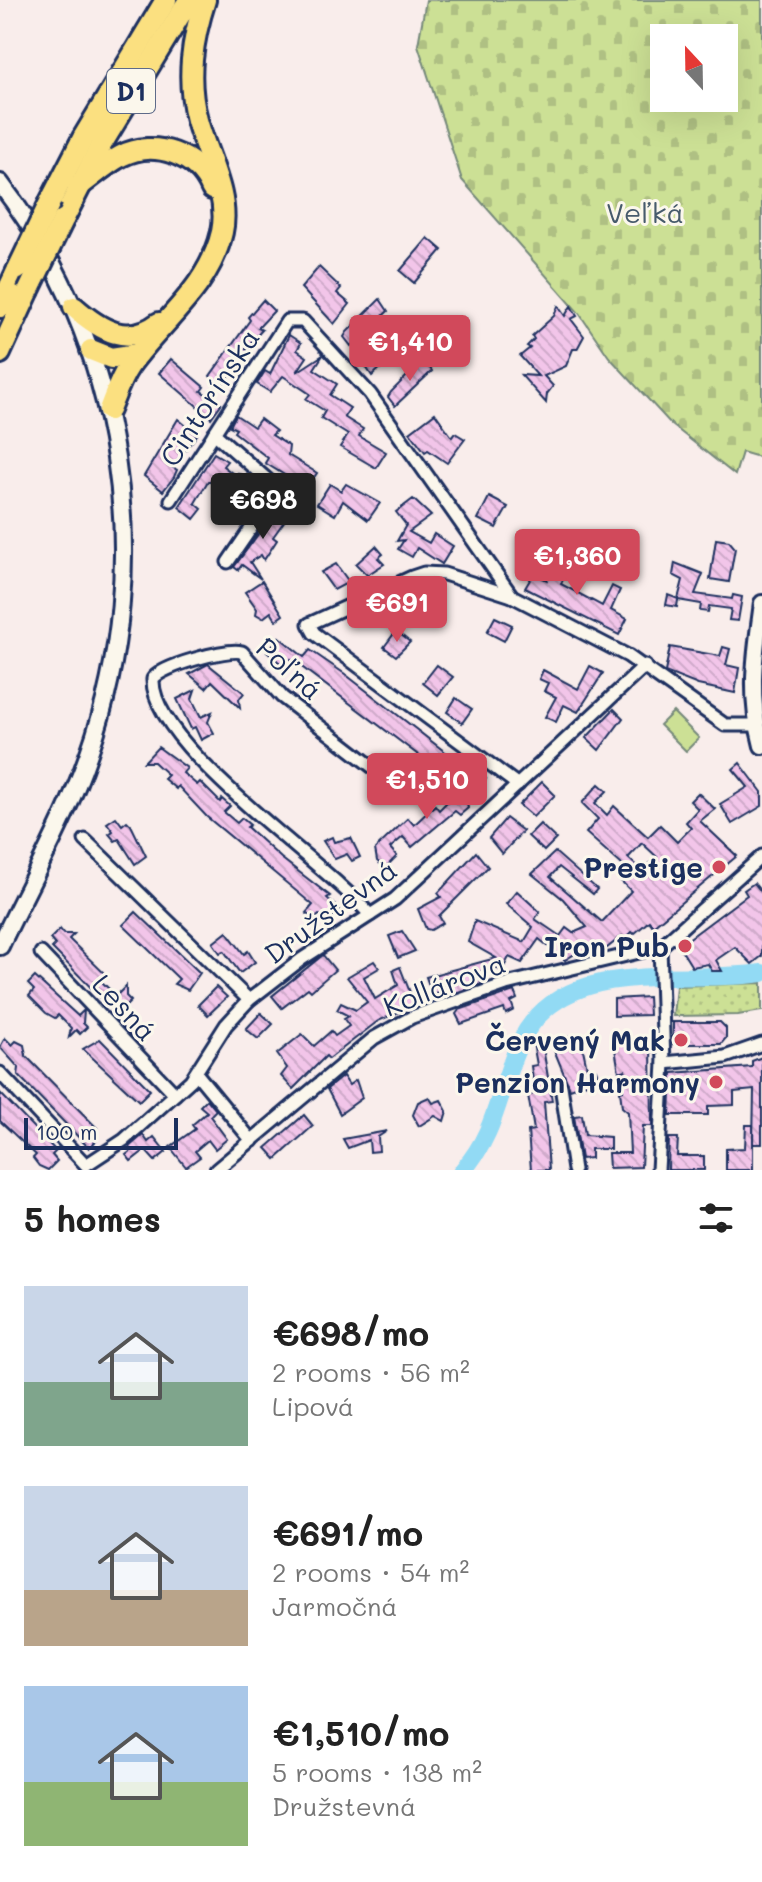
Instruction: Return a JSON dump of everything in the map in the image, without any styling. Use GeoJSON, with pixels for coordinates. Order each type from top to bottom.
{"type":"FeatureCollection","features":[{"type":"Feature","properties":{"kind":"highway","name":"D1"},"geometry":{"type":"LineString","coordinates":[[0,353],[9,296],[18,269],[83,138],[166,0]]}},
{"type":"Feature","properties":{"kind":"highway","name":"D1"},"geometry":{"type":"LineString","coordinates":[[9,296],[63,220],[134,86],[189,0]]}},
{"type":"Feature","properties":{"kind":"highway"},"geometry":{"type":"LineString","coordinates":[[109,410],[121,380],[138,354],[189,297],[214,256],[222,229],[223,204],[196,118],[191,88],[194,39],[205,0]]}},
{"type":"Feature","properties":{"kind":"highway"},"geometry":{"type":"LineString","coordinates":[[74,307],[113,334],[135,335],[155,326],[176,305],[202,266],[213,241],[217,216],[210,183],[194,164],[171,151],[153,149],[124,155],[79,186]]}},
{"type":"Feature","properties":{"kind":"highway"},"geometry":{"type":"LineString","coordinates":[[91,350],[111,358],[138,354]]}},
{"type":"Feature","properties":{"kind":"main road"},"geometry":{"type":"LineString","coordinates":[[0,183],[32,226],[74,307],[91,350],[109,410],[118,467],[122,527],[119,609],[111,670],[89,753],[68,806],[0,946]]}},
{"type":"Feature","properties":{"kind":"street","name":"Cintorínska"},"geometry":{"type":"LineString","coordinates":[[171,500],[287,321],[303,321],[370,394],[512,596]]}},
{"type":"Feature","properties":{"kind":"street"},"geometry":{"type":"LineString","coordinates":[[214,433],[278,489],[228,562]]}},
{"type":"Feature","properties":{"kind":"street"},"geometry":{"type":"LineString","coordinates":[[518,785],[314,633],[309,624],[318,617],[424,573],[444,574],[512,596],[645,666],[725,725],[756,725]]}},
{"type":"Feature","properties":{"kind":"street"},"geometry":{"type":"LineString","coordinates":[[762,609],[752,686],[756,725],[762,746]]}},
{"type":"Feature","properties":{"kind":"street","name":"Poľná"},"geometry":{"type":"LineString","coordinates":[[370,915],[180,739],[156,698],[153,679],[164,669],[229,651],[242,652],[282,697],[383,775]]}},
{"type":"Feature","properties":{"kind":"street","name":"Družstevná"},"geometry":{"type":"LineString","coordinates":[[0,1073],[86,1165],[124,1140],[197,1074],[226,1025],[249,1000],[302,959],[395,899],[645,666]]}},
{"type":"Feature","properties":{"kind":"street"},"geometry":{"type":"LineString","coordinates":[[85,840],[249,1000]]}},
{"type":"Feature","properties":{"kind":"street"},"geometry":{"type":"LineString","coordinates":[[658,1170],[664,1063],[660,947],[762,856]]}},
{"type":"Feature","properties":{"kind":"street","name":"Kollárova"},"geometry":{"type":"LineString","coordinates":[[216,1170],[374,1038],[412,1017],[506,984],[660,947]]}},
{"type":"Feature","properties":{"kind":"street","name":"Lesná"},"geometry":{"type":"LineString","coordinates":[[41,953],[175,1094]]}},
{"type":"Feature","properties":{"kind":"street"},"geometry":{"type":"LineString","coordinates":[[664,1063],[725,1057],[762,1044]]}},
{"type":"Feature","properties":{"kind":"street"},"geometry":{"type":"LineString","coordinates":[[197,1074],[252,1141]]}},
{"type":"Feature","properties":{"kind":"street"},"geometry":{"type":"LineString","coordinates":[[561,1086],[574,1170]]}},
{"type":"Feature","properties":{"kind":"green space","name":"Veľká"},"geometry":{"type":"Polygon","coordinates":[[[426,0],[762,0],[762,458],[742,452],[735,475],[672,425],[609,357],[579,313],[462,180],[418,45],[426,0]]]}},
{"type":"Feature","properties":{"kind":"green space"},"geometry":{"type":"Polygon","coordinates":[[[673,712],[699,738],[686,751],[660,725],[673,712]]]}},
{"type":"Feature","properties":{"kind":"green space"},"geometry":{"type":"Polygon","coordinates":[[[762,983],[762,1011],[738,1015],[673,1016],[676,986],[762,983]]]}},
{"type":"Feature","properties":{"kind":"building"},"geometry":{"type":"Polygon","coordinates":[[[428,238],[442,250],[414,283],[400,271],[428,238]]]}},
{"type":"Feature","properties":{"kind":"building"},"geometry":{"type":"Polygon","coordinates":[[[319,267],[341,288],[337,293],[350,304],[334,324],[301,288],[319,267]]]}},
{"type":"Feature","properties":{"kind":"building"},"geometry":{"type":"Polygon","coordinates":[[[380,299],[388,311],[351,346],[344,337],[347,332],[380,299]]]}},
{"type":"Feature","properties":{"kind":"building"},"geometry":{"type":"Polygon","coordinates":[[[263,300],[274,311],[258,328],[262,330],[245,349],[249,350],[221,387],[210,376],[250,320],[248,317],[263,300]]]}},
{"type":"Feature","properties":{"kind":"building"},"geometry":{"type":"Polygon","coordinates":[[[558,306],[565,316],[571,306],[577,316],[571,319],[584,336],[577,349],[573,349],[566,366],[544,376],[553,386],[547,394],[546,403],[521,375],[538,376],[520,356],[530,348],[527,346],[534,339],[532,336],[554,316],[558,306]]]}},
{"type":"Feature","properties":{"kind":"building"},"geometry":{"type":"Polygon","coordinates":[[[402,329],[410,341],[372,376],[366,367],[369,362],[402,329]]]}},
{"type":"Feature","properties":{"kind":"building"},"geometry":{"type":"Polygon","coordinates":[[[289,335],[301,343],[297,350],[307,357],[297,372],[323,355],[314,369],[337,384],[330,395],[350,408],[344,417],[363,429],[359,436],[386,452],[376,468],[340,447],[348,435],[321,418],[325,411],[306,399],[310,394],[283,376],[270,392],[257,384],[265,371],[270,374],[289,335]]]}},
{"type":"Feature","properties":{"kind":"building"},"geometry":{"type":"Polygon","coordinates":[[[171,359],[204,387],[201,391],[221,404],[211,418],[159,373],[171,359]]]}},
{"type":"Feature","properties":{"kind":"building"},"geometry":{"type":"Polygon","coordinates":[[[424,359],[432,371],[395,406],[388,397],[391,392],[424,359]]]}},
{"type":"Feature","properties":{"kind":"building"},"geometry":{"type":"Polygon","coordinates":[[[435,413],[452,437],[455,433],[465,439],[447,463],[428,450],[425,452],[410,432],[435,413]]]}},
{"type":"Feature","properties":{"kind":"building"},"geometry":{"type":"Polygon","coordinates":[[[236,415],[254,427],[260,419],[276,431],[272,435],[289,446],[288,455],[317,473],[306,489],[284,478],[286,476],[265,463],[268,458],[234,432],[236,429],[230,426],[236,415]]]}},
{"type":"Feature","properties":{"kind":"building"},"geometry":{"type":"Polygon","coordinates":[[[178,419],[197,435],[172,467],[177,470],[163,491],[144,476],[178,419]]]}},
{"type":"Feature","properties":{"kind":"building"},"geometry":{"type":"Polygon","coordinates":[[[214,453],[227,461],[223,466],[236,476],[238,473],[247,479],[244,482],[264,494],[254,509],[213,481],[208,481],[195,503],[202,509],[194,519],[179,507],[214,453]]]}},
{"type":"Feature","properties":{"kind":"building"},"geometry":{"type":"Polygon","coordinates":[[[330,484],[341,491],[346,484],[380,503],[368,520],[343,501],[335,515],[317,504],[330,484]]]}},
{"type":"Feature","properties":{"kind":"building"},"geometry":{"type":"Polygon","coordinates":[[[489,497],[508,507],[496,528],[478,519],[489,497]]]}},
{"type":"Feature","properties":{"kind":"building"},"geometry":{"type":"Polygon","coordinates":[[[413,499],[431,516],[409,532],[429,543],[434,534],[453,546],[442,564],[417,548],[412,557],[398,549],[404,540],[397,541],[406,525],[396,512],[413,499]]]}},
{"type":"Feature","properties":{"kind":"building"},"geometry":{"type":"Polygon","coordinates":[[[279,506],[290,513],[273,537],[277,540],[264,560],[261,555],[250,562],[261,579],[242,565],[238,570],[234,567],[279,506]]]}},
{"type":"Feature","properties":{"kind":"building"},"geometry":{"type":"Polygon","coordinates":[[[716,539],[729,541],[735,548],[729,582],[710,579],[716,539]]]}},
{"type":"Feature","properties":{"kind":"building"},"geometry":{"type":"Polygon","coordinates":[[[376,546],[383,554],[378,558],[384,564],[367,575],[356,564],[376,546]]]}},
{"type":"Feature","properties":{"kind":"building"},"geometry":{"type":"Polygon","coordinates":[[[560,550],[573,556],[561,584],[602,606],[612,586],[620,590],[611,610],[627,619],[619,635],[525,588],[534,573],[547,580],[560,550]]]}},
{"type":"Feature","properties":{"kind":"building"},"geometry":{"type":"Polygon","coordinates":[[[675,563],[703,574],[695,594],[732,599],[733,595],[742,597],[738,621],[729,620],[731,609],[709,606],[708,612],[700,611],[701,604],[678,600],[677,607],[666,605],[668,595],[678,599],[683,580],[673,575],[675,563]]]}},
{"type":"Feature","properties":{"kind":"building"},"geometry":{"type":"Polygon","coordinates":[[[336,564],[349,582],[334,590],[321,572],[336,564]]]}},
{"type":"Feature","properties":{"kind":"building"},"geometry":{"type":"Polygon","coordinates":[[[262,581],[283,615],[276,620],[271,612],[263,618],[256,614],[257,609],[245,592],[262,581]]]}},
{"type":"Feature","properties":{"kind":"building"},"geometry":{"type":"Polygon","coordinates":[[[495,617],[512,625],[504,641],[487,632],[495,617]]]}},
{"type":"Feature","properties":{"kind":"building"},"geometry":{"type":"Polygon","coordinates":[[[396,631],[410,642],[396,656],[384,647],[396,631]]]}},
{"type":"Feature","properties":{"kind":"building"},"geometry":{"type":"Polygon","coordinates":[[[279,637],[304,657],[310,650],[345,674],[458,762],[446,776],[291,659],[285,667],[267,652],[279,637]]]}},
{"type":"Feature","properties":{"kind":"building"},"geometry":{"type":"Polygon","coordinates":[[[670,647],[720,656],[723,647],[730,649],[726,665],[739,668],[735,693],[698,685],[665,672],[670,647]]]}},
{"type":"Feature","properties":{"kind":"building"},"geometry":{"type":"Polygon","coordinates":[[[208,664],[244,693],[239,699],[240,708],[212,681],[206,688],[189,674],[208,664]]]}},
{"type":"Feature","properties":{"kind":"building"},"geometry":{"type":"Polygon","coordinates":[[[437,665],[453,677],[438,695],[423,683],[437,665]]]}},
{"type":"Feature","properties":{"kind":"building"},"geometry":{"type":"Polygon","coordinates":[[[590,666],[603,673],[578,712],[564,705],[556,722],[545,717],[556,697],[544,691],[548,683],[539,679],[543,670],[578,689],[590,666]]]}},
{"type":"Feature","properties":{"kind":"building"},"geometry":{"type":"Polygon","coordinates":[[[195,690],[192,699],[201,717],[212,712],[208,722],[214,733],[201,740],[195,727],[191,729],[177,699],[195,690]]]}},
{"type":"Feature","properties":{"kind":"building"},"geometry":{"type":"Polygon","coordinates":[[[456,698],[472,709],[462,723],[447,712],[456,698]]]}},
{"type":"Feature","properties":{"kind":"building"},"geometry":{"type":"Polygon","coordinates":[[[614,709],[623,718],[599,750],[586,738],[614,709]]]}},
{"type":"Feature","properties":{"kind":"building"},"geometry":{"type":"Polygon","coordinates":[[[158,747],[187,768],[183,773],[197,785],[200,782],[220,802],[222,799],[230,806],[224,812],[237,823],[242,818],[250,825],[247,827],[281,858],[330,896],[327,898],[340,910],[332,918],[319,915],[314,920],[306,913],[313,905],[207,817],[178,786],[176,789],[164,779],[168,775],[154,762],[144,762],[158,747]]]}},
{"type":"Feature","properties":{"kind":"building"},"geometry":{"type":"Polygon","coordinates":[[[740,763],[762,792],[762,806],[732,824],[720,804],[748,787],[733,769],[740,763]]]}},
{"type":"Feature","properties":{"kind":"building"},"geometry":{"type":"Polygon","coordinates":[[[474,768],[486,779],[481,786],[477,783],[466,797],[468,808],[460,815],[455,811],[412,847],[403,837],[390,848],[397,856],[385,868],[377,861],[375,849],[408,818],[414,825],[435,805],[439,810],[465,784],[474,768]]]}},
{"type":"Feature","properties":{"kind":"building"},"geometry":{"type":"Polygon","coordinates":[[[542,782],[555,795],[533,817],[519,805],[542,782]]]}},
{"type":"Feature","properties":{"kind":"building"},"geometry":{"type":"Polygon","coordinates":[[[599,784],[607,791],[595,803],[607,815],[614,806],[648,837],[660,825],[677,842],[691,828],[686,822],[698,809],[690,801],[698,793],[715,809],[700,821],[737,856],[653,926],[649,921],[634,934],[632,932],[625,939],[622,936],[607,948],[600,950],[595,945],[584,957],[578,952],[565,960],[539,939],[522,963],[509,957],[502,971],[490,965],[478,974],[482,984],[443,997],[441,991],[432,994],[426,977],[496,958],[468,942],[475,921],[524,942],[533,927],[506,904],[517,891],[540,912],[535,919],[560,936],[566,928],[573,933],[587,927],[563,899],[532,874],[555,852],[597,889],[593,894],[559,867],[550,877],[602,922],[631,891],[621,881],[630,872],[586,833],[598,819],[582,803],[599,784]],[[642,843],[628,858],[642,871],[657,857],[642,843]]]}},
{"type":"Feature","properties":{"kind":"building"},"geometry":{"type":"Polygon","coordinates":[[[116,817],[122,825],[127,821],[131,825],[146,856],[135,864],[119,839],[115,841],[109,834],[113,831],[107,823],[116,817]]]}},
{"type":"Feature","properties":{"kind":"building"},"geometry":{"type":"Polygon","coordinates":[[[506,818],[523,831],[502,854],[489,838],[506,818]]]}},
{"type":"Feature","properties":{"kind":"building"},"geometry":{"type":"Polygon","coordinates":[[[540,824],[556,839],[544,851],[528,836],[540,824]]]}},
{"type":"Feature","properties":{"kind":"building"},"geometry":{"type":"Polygon","coordinates":[[[332,837],[334,842],[351,838],[360,857],[352,861],[347,854],[335,859],[323,841],[332,837]]]}},
{"type":"Feature","properties":{"kind":"building"},"geometry":{"type":"Polygon","coordinates":[[[476,852],[488,867],[439,916],[443,923],[431,930],[426,929],[418,909],[441,897],[438,893],[476,852]]]}},
{"type":"Feature","properties":{"kind":"building"},"geometry":{"type":"Polygon","coordinates":[[[754,883],[762,893],[762,956],[752,964],[735,947],[716,960],[722,971],[712,971],[708,964],[692,967],[679,946],[747,895],[744,890],[754,883]]]}},
{"type":"Feature","properties":{"kind":"building"},"geometry":{"type":"Polygon","coordinates":[[[136,912],[200,973],[188,990],[174,984],[179,979],[123,925],[136,912]]]}},
{"type":"Feature","properties":{"kind":"building"},"geometry":{"type":"Polygon","coordinates":[[[60,929],[64,934],[74,934],[69,939],[106,975],[101,981],[116,996],[126,986],[126,996],[131,1001],[121,1011],[115,1005],[111,1008],[52,948],[55,945],[50,939],[60,929]]]}},
{"type":"Feature","properties":{"kind":"building"},"geometry":{"type":"Polygon","coordinates":[[[402,931],[415,951],[398,958],[389,936],[402,931]]]}},
{"type":"Feature","properties":{"kind":"building"},"geometry":{"type":"Polygon","coordinates":[[[227,932],[244,954],[248,951],[255,962],[240,973],[224,951],[220,953],[213,943],[227,932]]]}},
{"type":"Feature","properties":{"kind":"building"},"geometry":{"type":"Polygon","coordinates":[[[323,955],[335,970],[311,991],[308,988],[282,1008],[272,996],[323,955]]]}},
{"type":"Feature","properties":{"kind":"building"},"geometry":{"type":"Polygon","coordinates":[[[374,961],[379,968],[364,977],[375,999],[398,985],[393,970],[400,967],[415,1005],[378,1021],[329,1059],[326,1056],[293,1089],[281,1076],[287,1068],[277,1054],[302,1034],[314,1046],[331,1031],[335,1036],[349,1026],[344,1019],[349,1016],[337,1010],[341,1003],[356,1010],[367,1002],[347,977],[374,961]]]}},
{"type":"Feature","properties":{"kind":"building"},"geometry":{"type":"Polygon","coordinates":[[[35,977],[78,1016],[84,1010],[83,1023],[87,1027],[80,1034],[76,1030],[69,1037],[71,1028],[58,1015],[55,1018],[46,1013],[29,996],[34,990],[28,984],[35,977]]]}},
{"type":"Feature","properties":{"kind":"building"},"geometry":{"type":"Polygon","coordinates":[[[216,987],[227,997],[208,1015],[198,1005],[216,987]]]}},
{"type":"Feature","properties":{"kind":"building"},"geometry":{"type":"Polygon","coordinates":[[[514,991],[517,999],[511,1002],[514,1010],[506,1014],[504,1009],[461,1024],[456,1014],[459,1010],[514,991]]]}},
{"type":"Feature","properties":{"kind":"building"},"geometry":{"type":"Polygon","coordinates":[[[648,997],[649,1015],[614,1016],[614,999],[648,997]]]}},
{"type":"Feature","properties":{"kind":"building"},"geometry":{"type":"Polygon","coordinates":[[[261,1013],[273,1024],[258,1039],[246,1029],[261,1013]]]}},
{"type":"Feature","properties":{"kind":"building"},"geometry":{"type":"Polygon","coordinates":[[[673,1022],[720,1022],[726,1028],[726,1038],[721,1044],[673,1044],[673,1022]]]}},
{"type":"Feature","properties":{"kind":"building"},"geometry":{"type":"Polygon","coordinates":[[[580,1035],[588,1073],[596,1070],[599,1079],[570,1089],[550,1040],[580,1035]]]}},
{"type":"Feature","properties":{"kind":"building"},"geometry":{"type":"Polygon","coordinates":[[[5,1038],[12,1045],[16,1041],[24,1045],[26,1056],[97,1128],[90,1134],[96,1141],[89,1148],[18,1075],[19,1068],[0,1047],[5,1038]]]}},
{"type":"Feature","properties":{"kind":"building"},"geometry":{"type":"Polygon","coordinates":[[[100,1039],[150,1090],[139,1101],[83,1049],[100,1039]]]}},
{"type":"Feature","properties":{"kind":"building"},"geometry":{"type":"Polygon","coordinates":[[[542,1042],[552,1101],[544,1102],[549,1170],[531,1170],[528,1131],[534,1130],[528,1095],[535,1094],[531,1066],[537,1065],[533,1043],[542,1042]]]}},
{"type":"Feature","properties":{"kind":"building"},"geometry":{"type":"Polygon","coordinates":[[[651,1042],[652,1126],[643,1126],[641,1167],[609,1168],[608,1153],[630,1153],[628,1112],[622,1107],[620,1091],[623,1090],[620,1075],[626,1070],[619,1072],[614,1043],[651,1042]]]}},
{"type":"Feature","properties":{"kind":"building"},"geometry":{"type":"Polygon","coordinates":[[[762,1057],[762,1144],[753,1144],[754,1090],[734,1092],[734,1105],[708,1106],[708,1115],[670,1115],[672,1073],[752,1067],[752,1061],[762,1057]]]}},
{"type":"Feature","properties":{"kind":"building"},"geometry":{"type":"Polygon","coordinates":[[[343,1076],[349,1085],[356,1080],[362,1098],[340,1114],[327,1089],[343,1076]]]}},
{"type":"Feature","properties":{"kind":"building"},"geometry":{"type":"Polygon","coordinates":[[[0,1093],[56,1151],[52,1155],[57,1161],[48,1170],[39,1166],[33,1158],[36,1155],[0,1121],[0,1093]]]}},
{"type":"Feature","properties":{"kind":"building"},"geometry":{"type":"Polygon","coordinates":[[[429,1097],[433,1103],[441,1100],[447,1111],[444,1121],[435,1116],[419,1126],[413,1115],[418,1102],[429,1097]]]}},
{"type":"Feature","properties":{"kind":"building"},"geometry":{"type":"Polygon","coordinates":[[[207,1099],[216,1110],[210,1116],[227,1139],[215,1149],[208,1140],[195,1151],[200,1157],[186,1167],[170,1147],[195,1129],[192,1125],[207,1112],[200,1106],[207,1099]]]}},
{"type":"Feature","properties":{"kind":"building"},"geometry":{"type":"Polygon","coordinates":[[[304,1115],[313,1126],[276,1159],[266,1148],[304,1115]]]}},
{"type":"Feature","properties":{"kind":"building"},"geometry":{"type":"Polygon","coordinates":[[[582,1115],[585,1135],[610,1137],[610,1149],[591,1149],[591,1158],[581,1159],[574,1116],[582,1115]]]}},
{"type":"Feature","properties":{"kind":"building"},"geometry":{"type":"Polygon","coordinates":[[[746,1125],[753,1125],[753,1170],[726,1170],[726,1149],[745,1148],[746,1125]]]}},
{"type":"Feature","properties":{"kind":"building"},"geometry":{"type":"Polygon","coordinates":[[[387,1131],[378,1137],[379,1151],[370,1152],[369,1140],[348,1148],[343,1139],[387,1131]]]}},
{"type":"Feature","properties":{"kind":"building"},"geometry":{"type":"Polygon","coordinates":[[[143,1135],[148,1142],[154,1137],[166,1152],[155,1161],[145,1150],[131,1161],[126,1155],[131,1151],[129,1147],[143,1135]]]}},
{"type":"Feature","properties":{"kind":"building"},"geometry":{"type":"Polygon","coordinates":[[[669,1138],[678,1138],[677,1156],[704,1156],[704,1170],[668,1170],[669,1138]]]}},
{"type":"Feature","properties":{"kind":"waterway"},"geometry":{"type":"LineString","coordinates":[[463,1170],[490,1127],[517,1049],[536,1018],[561,998],[591,985],[624,979],[762,973]]}},
{"type":"Feature","properties":{"kind":"place","name":"Prestige"},"geometry":{"type":"Point","coordinates":[719,867]}},
{"type":"Feature","properties":{"kind":"place","name":"Iron Pub"},"geometry":{"type":"Point","coordinates":[685,946]}},
{"type":"Feature","properties":{"kind":"place","name":"Červený Mak"},"geometry":{"type":"Point","coordinates":[681,1040]}},
{"type":"Feature","properties":{"kind":"place","name":"Penzion Harmony"},"geometry":{"type":"Point","coordinates":[716,1082]}}]}
